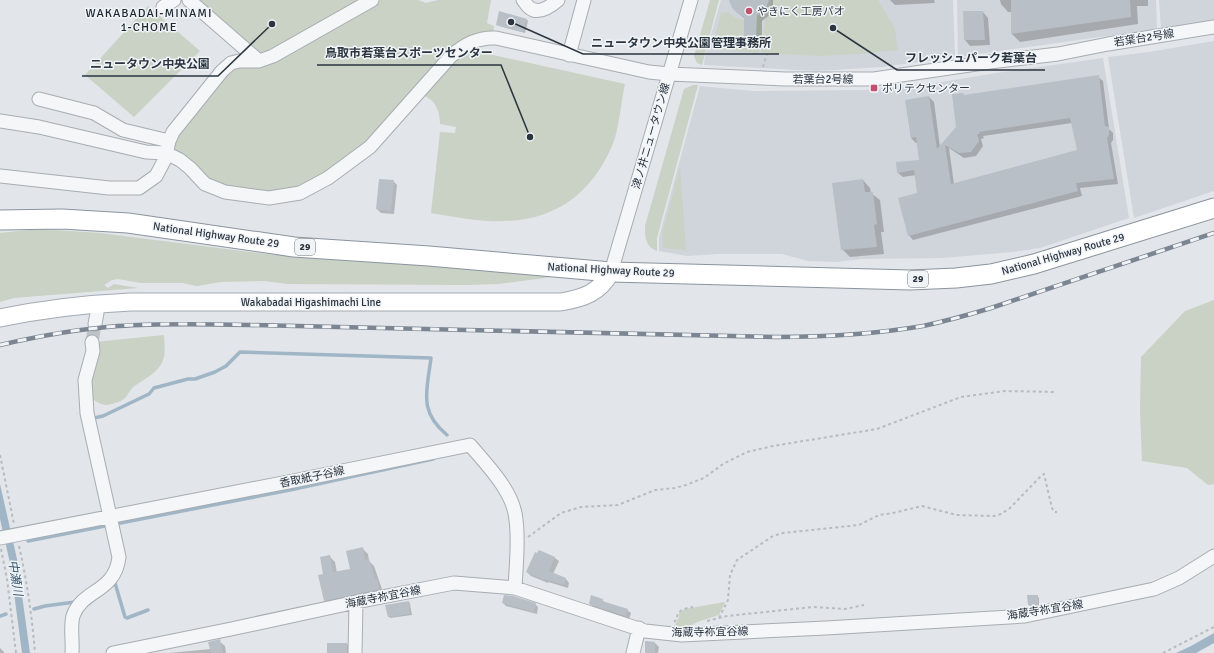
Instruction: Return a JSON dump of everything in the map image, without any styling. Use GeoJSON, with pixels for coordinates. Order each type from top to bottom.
{"type":"FeatureCollection","features":[{"type":"Feature","properties":{"kind":"highway","name":"National Highway Route 29"},"geometry":{"type":"LineString","coordinates":[[0,220],[62,219],[128,223],[294,247],[437,257],[611,272],[910,280],[956,278],[991,274],[1034,264],[1214,208]]}},
{"type":"Feature","properties":{"kind":"main road","name":"Wakabadai Higashimachi Line"},"geometry":{"type":"LineString","coordinates":[[0,318],[48,309],[132,302],[561,302],[579,299],[594,292],[605,282],[611,272]]}},
{"type":"Feature","properties":{"kind":"street"},"geometry":{"type":"LineString","coordinates":[[189,0],[259,61]]}},
{"type":"Feature","properties":{"kind":"street"},"geometry":{"type":"LineString","coordinates":[[0,176],[28,180],[84,184],[109,188],[139,188],[156,176],[165,159],[173,132],[208,88],[231,63],[239,61],[259,61],[273,56],[372,0]]}},
{"type":"Feature","properties":{"kind":"street"},"geometry":{"type":"LineString","coordinates":[[523,0],[530,8],[536,11],[544,9],[558,0]]}},
{"type":"Feature","properties":{"kind":"street"},"geometry":{"type":"LineString","coordinates":[[569,55],[584,0]]}},
{"type":"Feature","properties":{"kind":"street","name":"津ノ井ニュータウン線"},"geometry":{"type":"LineString","coordinates":[[611,272],[691,0]]}},
{"type":"Feature","properties":{"kind":"street","name":"若葉台2号線"},"geometry":{"type":"LineString","coordinates":[[168,147],[204,184],[225,192],[269,198],[300,193],[328,178],[370,147],[451,56],[463,46],[473,41],[488,38],[496,38],[649,72],[785,79],[874,79],[990,62],[1058,54],[1108,44],[1214,27]]}},
{"type":"Feature","properties":{"kind":"street"},"geometry":{"type":"LineString","coordinates":[[39,99],[94,113],[123,130],[168,147]]}},
{"type":"Feature","properties":{"kind":"street"},"geometry":{"type":"LineString","coordinates":[[0,121],[39,128],[146,152],[168,147]]}},
{"type":"Feature","properties":{"kind":"street"},"geometry":{"type":"LineString","coordinates":[[72,653],[73,616],[78,606],[83,601],[112,578],[118,564],[119,557],[87,413],[85,380],[92,351],[92,342]]}},
{"type":"Feature","properties":{"kind":"street","name":"香取紙子谷線"},"geometry":{"type":"LineString","coordinates":[[6,538],[470,445],[499,480],[510,498],[516,519],[515,588]]}},
{"type":"Feature","properties":{"kind":"street","name":"海蔵寺祢宜谷線"},"geometry":{"type":"LineString","coordinates":[[113,653],[454,583],[515,588],[645,631],[683,633],[826,628],[1025,616],[1154,589],[1178,578],[1214,556]]}},
{"type":"Feature","properties":{"kind":"street"},"geometry":{"type":"LineString","coordinates":[[355,653],[356,602]]}},
{"type":"Feature","properties":{"kind":"street"},"geometry":{"type":"LineString","coordinates":[[633,653],[639,628]]}},
{"type":"Feature","properties":{"kind":"path"},"geometry":{"type":"LineString","coordinates":[[516,542],[532,535],[561,513],[581,507],[618,505],[655,490],[686,485],[704,478],[723,464],[747,452],[877,429],[961,398],[1005,391],[1056,392]]}},
{"type":"Feature","properties":{"kind":"path"},"geometry":{"type":"LineString","coordinates":[[0,455],[6,538],[7,580],[16,653]]}},
{"type":"Feature","properties":{"kind":"path"},"geometry":{"type":"LineString","coordinates":[[719,618],[728,600],[730,575],[737,560],[773,536],[797,531],[859,525],[879,515],[922,506],[957,515],[994,516],[1001,514],[1010,508],[1044,474],[1052,508],[1054,512],[1057,512]]}},
{"type":"Feature","properties":{"kind":"path"},"geometry":{"type":"LineString","coordinates":[[6,538],[26,576],[32,614],[35,653]]}},
{"type":"Feature","properties":{"kind":"path"},"geometry":{"type":"LineString","coordinates":[[706,621],[719,618],[813,607],[845,609],[864,605]]}},
{"type":"Feature","properties":{"kind":"path"},"geometry":{"type":"LineString","coordinates":[[683,633],[675,626],[674,621],[677,619],[679,612],[685,608],[693,607]]}},
{"type":"Feature","properties":{"kind":"path"},"geometry":{"type":"LineString","coordinates":[[1163,653],[1214,627]]}},
{"type":"Feature","properties":{"kind":"shaded area"},"geometry":{"type":"Polygon","coordinates":[[[721,0],[953,0],[955,57],[882,67],[817,71],[704,65],[705,56],[721,0]]]}},
{"type":"Feature","properties":{"kind":"shaded area"},"geometry":{"type":"Polygon","coordinates":[[[957,0],[1156,0],[1157,29],[958,57],[957,0]]]}},
{"type":"Feature","properties":{"kind":"shaded area"},"geometry":{"type":"Polygon","coordinates":[[[1159,0],[1214,0],[1214,20],[1161,28],[1159,0]]]}},
{"type":"Feature","properties":{"kind":"shaded area"},"geometry":{"type":"Polygon","coordinates":[[[1214,41],[1214,191],[1134,218],[1108,57],[1214,41]]]}},
{"type":"Feature","properties":{"kind":"shaded area"},"geometry":{"type":"Polygon","coordinates":[[[1103,58],[1129,218],[1040,248],[1013,252],[942,258],[861,259],[836,262],[808,261],[782,254],[718,254],[687,256],[659,251],[659,237],[700,86],[753,91],[864,90],[922,85],[1103,58]]]}},
{"type":"Feature","properties":{"kind":"green space"},"geometry":{"type":"Polygon","coordinates":[[[194,0],[363,0],[262,57],[194,0]]]}},
{"type":"Feature","properties":{"kind":"green space"},"geometry":{"type":"Polygon","coordinates":[[[380,0],[418,0],[426,3],[438,0],[491,0],[487,23],[494,26],[493,35],[480,35],[369,144],[308,187],[273,194],[215,185],[175,154],[171,142],[232,66],[344,21],[380,0]]]}},
{"type":"Feature","properties":{"kind":"green space"},"geometry":{"type":"Polygon","coordinates":[[[710,0],[719,0],[702,65],[697,63],[694,56],[710,0]]]}},
{"type":"Feature","properties":{"kind":"green space"},"geometry":{"type":"Polygon","coordinates":[[[771,0],[878,0],[895,29],[898,50],[820,56],[761,53],[766,15],[771,0]]]}},
{"type":"Feature","properties":{"kind":"green space"},"geometry":{"type":"Polygon","coordinates":[[[148,6],[200,51],[134,117],[85,75],[148,6]]]}},
{"type":"Feature","properties":{"kind":"green space"},"geometry":{"type":"Polygon","coordinates":[[[729,12],[737,18],[745,20],[763,14],[759,53],[712,49],[721,13],[729,12]]]}},
{"type":"Feature","properties":{"kind":"green space"},"geometry":{"type":"Polygon","coordinates":[[[470,50],[625,84],[618,124],[612,146],[602,165],[591,181],[578,195],[547,213],[509,221],[488,221],[431,213],[440,132],[455,133],[456,127],[440,124],[437,107],[429,98],[425,96],[425,92],[463,53],[470,50]]]}},
{"type":"Feature","properties":{"kind":"green space"},"geometry":{"type":"Polygon","coordinates":[[[693,85],[698,85],[657,238],[657,251],[650,247],[646,241],[645,226],[684,89],[693,85]]]}},
{"type":"Feature","properties":{"kind":"green space"},"geometry":{"type":"Polygon","coordinates":[[[680,167],[686,250],[663,248],[662,234],[680,167]]]}},
{"type":"Feature","properties":{"kind":"green space"},"geometry":{"type":"Polygon","coordinates":[[[38,229],[100,233],[266,254],[361,262],[448,265],[561,276],[498,284],[467,285],[288,284],[264,281],[221,282],[197,286],[182,283],[141,283],[118,279],[112,280],[104,285],[108,288],[114,284],[138,288],[14,298],[0,302],[0,233],[38,229]]]}},
{"type":"Feature","properties":{"kind":"green space"},"geometry":{"type":"Polygon","coordinates":[[[1214,300],[1214,484],[1208,485],[1187,468],[1142,461],[1140,409],[1141,357],[1185,311],[1214,300]]]}},
{"type":"Feature","properties":{"kind":"green space"},"geometry":{"type":"Polygon","coordinates":[[[164,335],[165,348],[161,364],[152,374],[133,388],[124,399],[117,403],[105,405],[90,397],[95,342],[164,335]]]}},
{"type":"Feature","properties":{"kind":"green space"},"geometry":{"type":"Polygon","coordinates":[[[725,602],[719,615],[700,621],[683,629],[675,625],[679,617],[679,613],[685,609],[725,602]]]}},
{"type":"Feature","properties":{"kind":"water","name":"中瀬川"},"geometry":{"type":"Polygon","coordinates":[[[0,484],[17,559],[30,653],[22,653],[10,563],[0,519],[0,484]]]}},
{"type":"Feature","properties":{"kind":"water"},"geometry":{"type":"Polygon","coordinates":[[[1214,633],[1214,643],[1196,653],[1176,653],[1191,646],[1214,633]]]}},
{"type":"Feature","properties":{"kind":"building","name":"やきにく工房パオ"},"geometry":{"type":"Polygon","coordinates":[[[729,0],[769,0],[766,8],[757,15],[756,40],[744,40],[744,17],[732,8],[729,0]]]}},
{"type":"Feature","properties":{"kind":"building"},"geometry":{"type":"Polygon","coordinates":[[[1011,0],[1130,0],[1131,17],[1011,34],[1011,0]]]}},
{"type":"Feature","properties":{"kind":"building"},"geometry":{"type":"Polygon","coordinates":[[[499,11],[527,19],[523,32],[496,25],[499,11]]]}},
{"type":"Feature","properties":{"kind":"building"},"geometry":{"type":"Polygon","coordinates":[[[963,11],[983,11],[985,40],[964,40],[963,11]]]}},
{"type":"Feature","properties":{"kind":"building"},"geometry":{"type":"Polygon","coordinates":[[[1099,75],[1105,126],[1109,127],[1109,135],[1107,138],[1114,179],[1076,183],[1078,191],[908,236],[898,198],[917,193],[914,170],[897,173],[896,162],[919,160],[916,137],[911,138],[905,100],[929,96],[937,149],[956,127],[952,94],[963,93],[964,95],[1099,75]],[[1070,118],[979,132],[980,134],[977,134],[979,141],[971,152],[959,153],[945,145],[951,184],[1077,150],[1070,118]]]}},
{"type":"Feature","properties":{"kind":"building"},"geometry":{"type":"Polygon","coordinates":[[[379,179],[394,180],[391,211],[376,209],[379,179]]]}},
{"type":"Feature","properties":{"kind":"building"},"geometry":{"type":"Polygon","coordinates":[[[863,179],[865,192],[873,192],[877,224],[874,225],[877,247],[841,250],[832,183],[863,179]]]}},
{"type":"Feature","properties":{"kind":"building"},"geometry":{"type":"Polygon","coordinates":[[[363,547],[365,560],[369,559],[375,579],[377,579],[379,589],[324,601],[318,575],[323,574],[320,557],[330,555],[333,572],[350,569],[346,551],[363,547]]]}},
{"type":"Feature","properties":{"kind":"building"},"geometry":{"type":"Polygon","coordinates":[[[539,550],[555,557],[549,571],[566,578],[564,585],[544,580],[526,572],[535,552],[537,553],[539,550]]]}},
{"type":"Feature","properties":{"kind":"building"},"geometry":{"type":"Polygon","coordinates":[[[504,595],[513,596],[536,603],[534,612],[502,603],[504,595]]]}},
{"type":"Feature","properties":{"kind":"building"},"geometry":{"type":"Polygon","coordinates":[[[591,595],[603,599],[602,601],[628,609],[626,616],[589,604],[591,595]]]}},
{"type":"Feature","properties":{"kind":"building"},"geometry":{"type":"Polygon","coordinates":[[[1027,595],[1038,595],[1038,605],[1028,605],[1027,595]]]}},
{"type":"Feature","properties":{"kind":"building"},"geometry":{"type":"Polygon","coordinates":[[[409,601],[410,614],[388,617],[385,605],[409,601]]]}},
{"type":"Feature","properties":{"kind":"building"},"geometry":{"type":"Polygon","coordinates":[[[220,639],[223,653],[211,653],[208,642],[220,639]]]}},
{"type":"Feature","properties":{"kind":"building"},"geometry":{"type":"Polygon","coordinates":[[[645,641],[655,642],[655,653],[645,653],[645,641]]]}},
{"type":"Feature","properties":{"kind":"building"},"geometry":{"type":"Polygon","coordinates":[[[327,643],[347,643],[347,653],[327,653],[327,643]]]}},
{"type":"Feature","properties":{"kind":"waterway"},"geometry":{"type":"LineString","coordinates":[[94,420],[94,418],[103,416],[149,394],[154,388],[188,379],[195,379],[215,372],[226,366],[240,352],[431,358],[427,391],[428,409],[438,426],[447,435]]}},
{"type":"Feature","properties":{"kind":"waterway"},"geometry":{"type":"LineString","coordinates":[[28,541],[290,490],[433,459]]}},
{"type":"Feature","properties":{"kind":"waterway"},"geometry":{"type":"LineString","coordinates":[[115,583],[125,617]]}},
{"type":"Feature","properties":{"kind":"waterway"},"geometry":{"type":"LineString","coordinates":[[34,609],[75,602]]}},
{"type":"Feature","properties":{"kind":"waterway"},"geometry":{"type":"LineString","coordinates":[[127,618],[148,610]]}},
{"type":"Feature","properties":{"kind":"waterway"},"geometry":{"type":"LineString","coordinates":[[0,616],[6,614]]}},
{"type":"Feature","properties":{"kind":"tunnel"},"geometry":{"type":"LineString","coordinates":[[92,342],[95,324]]}},
{"type":"Feature","properties":{"kind":"railway"},"geometry":{"type":"LineString","coordinates":[[0,345],[88,329],[167,324],[777,337],[832,336],[869,333],[923,326],[974,313],[1214,233]]}},
{"type":"Feature","properties":{"kind":"place","name":"やきにく工房パオ"},"geometry":{"type":"Point","coordinates":[749,11]}},
{"type":"Feature","properties":{"kind":"place","name":"ニュータウン中央公園管理事務所"},"geometry":{"type":"Point","coordinates":[511,22]}},
{"type":"Feature","properties":{"kind":"place","name":"ニュータウン中央公園"},"geometry":{"type":"Point","coordinates":[272,24]}},
{"type":"Feature","properties":{"kind":"place","name":"フレッシュパーク若葉台"},"geometry":{"type":"Point","coordinates":[833,28]}},
{"type":"Feature","properties":{"kind":"place","name":"ポリテクセンター"},"geometry":{"type":"Point","coordinates":[874,88]}},
{"type":"Feature","properties":{"kind":"place","name":"鳥取市若葉台スポーツセンター"},"geometry":{"type":"Point","coordinates":[530,137]}},
{"type":"Feature","properties":{"kind":"district","name":"WAKABADAI-MINAMI 1-CHOME"},"geometry":{"type":"Point","coordinates":[149,20]}}]}
